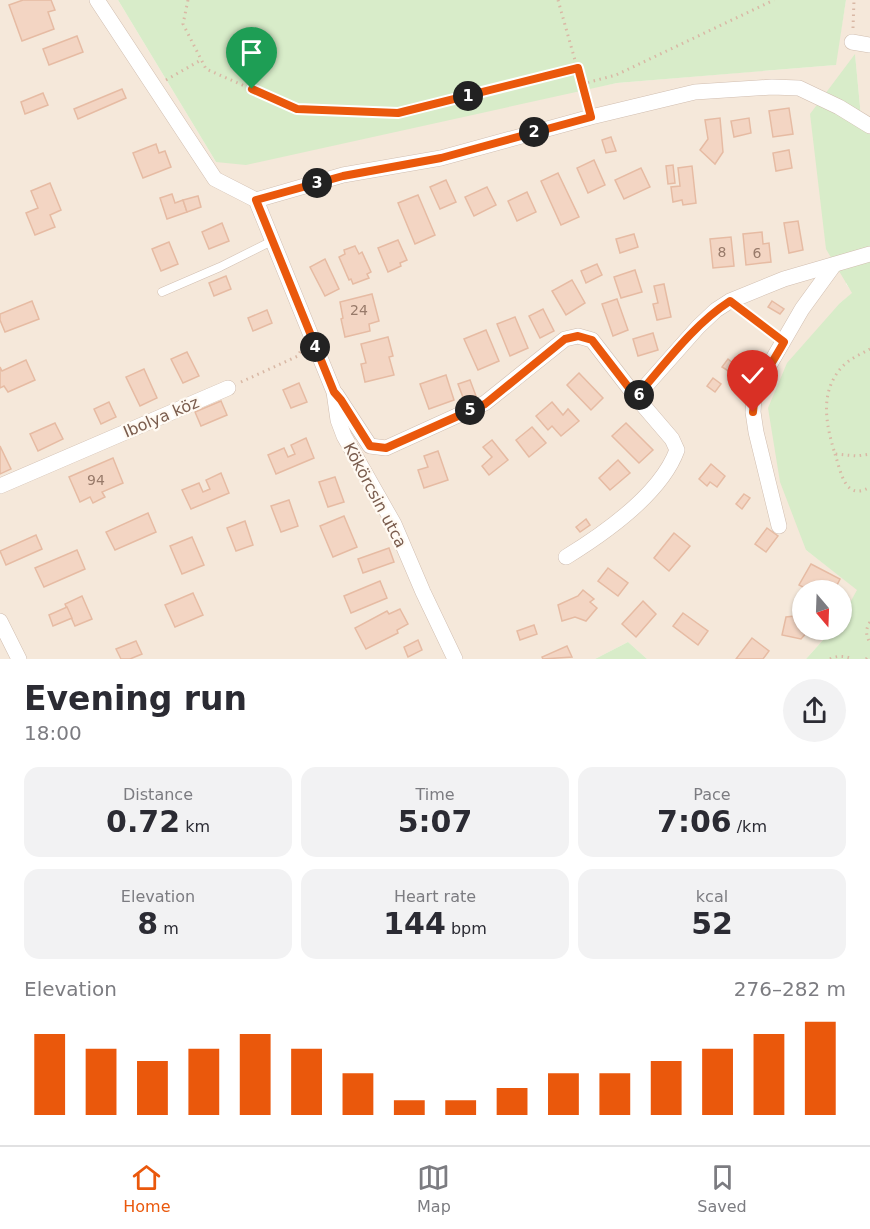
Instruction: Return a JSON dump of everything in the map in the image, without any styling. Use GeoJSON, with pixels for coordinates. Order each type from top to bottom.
{"type":"FeatureCollection","features":[{"type":"Feature","properties":{"kind":"street"},"geometry":{"type":"LineString","coordinates":[[98,0],[215,178],[256,200],[343,176],[441,158],[591,117],[695,92],[772,87],[799,88],[839,107],[870,126]]}},
{"type":"Feature","properties":{"kind":"street"},"geometry":{"type":"LineString","coordinates":[[852,42],[870,45]]}},
{"type":"Feature","properties":{"kind":"street","name":"Kökörcsin utca"},"geometry":{"type":"LineString","coordinates":[[256,200],[334,392],[338,420],[344,436],[394,524],[455,659]]}},
{"type":"Feature","properties":{"kind":"street"},"geometry":{"type":"LineString","coordinates":[[636,397],[698,327],[716,310],[730,301],[784,279],[870,254]]}},
{"type":"Feature","properties":{"kind":"street"},"geometry":{"type":"LineString","coordinates":[[779,526],[753,412],[754,397],[759,383],[802,309],[834,265]]}},
{"type":"Feature","properties":{"kind":"street"},"geometry":{"type":"LineString","coordinates":[[334,392],[370,446],[386,448],[485,404],[565,339],[578,336],[592,340],[672,439],[677,450],[673,462],[649,494],[595,540],[566,556]]}},
{"type":"Feature","properties":{"kind":"street","name":"Ibolya köz"},"geometry":{"type":"LineString","coordinates":[[0,486],[228,388]]}},
{"type":"Feature","properties":{"kind":"street"},"geometry":{"type":"LineString","coordinates":[[0,621],[19,659]]}},
{"type":"Feature","properties":{"kind":"lane"},"geometry":{"type":"LineString","coordinates":[[162,292],[274,240]]}},
{"type":"Feature","properties":{"kind":"path"},"geometry":{"type":"LineString","coordinates":[[188,0],[183,24],[206,69],[297,109],[398,113],[578,68]]}},
{"type":"Feature","properties":{"kind":"path"},"geometry":{"type":"LineString","coordinates":[[558,0],[591,117]]}},
{"type":"Feature","properties":{"kind":"path"},"geometry":{"type":"LineString","coordinates":[[582,84],[616,75],[774,0]]}},
{"type":"Feature","properties":{"kind":"path"},"geometry":{"type":"LineString","coordinates":[[852,42],[854,0]]}},
{"type":"Feature","properties":{"kind":"path"},"geometry":{"type":"LineString","coordinates":[[155,86],[201,60]]}},
{"type":"Feature","properties":{"kind":"path"},"geometry":{"type":"LineString","coordinates":[[730,301],[784,342]]}},
{"type":"Feature","properties":{"kind":"path"},"geometry":{"type":"LineString","coordinates":[[228,388],[298,356],[309,333]]}},
{"type":"Feature","properties":{"kind":"path"},"geometry":{"type":"LineString","coordinates":[[870,349],[841,368],[829,390],[825,408],[835,454],[847,486],[854,491],[862,492],[870,487]]}},
{"type":"Feature","properties":{"kind":"path"},"geometry":{"type":"LineString","coordinates":[[835,454],[857,456],[870,454]]}},
{"type":"Feature","properties":{"kind":"path"},"geometry":{"type":"LineString","coordinates":[[870,622],[866,628],[866,636],[870,643]]}},
{"type":"Feature","properties":{"kind":"path"},"geometry":{"type":"LineString","coordinates":[[866,659],[870,655]]}},
{"type":"Feature","properties":{"kind":"path"},"geometry":{"type":"LineString","coordinates":[[830,659],[847,656],[853,659]]}},
{"type":"Feature","properties":{"kind":"shaded area"},"geometry":{"type":"Polygon","coordinates":[[[0,0],[118,0],[216,162],[617,83],[835,65],[846,0],[870,0],[870,119],[861,117],[855,55],[846,284],[853,293],[840,303],[806,550],[845,580],[792,580],[792,640],[823,640],[806,659],[647,659],[628,642],[595,659],[0,659],[0,0]]]}},
{"type":"Feature","properties":{"kind":"shaded area"},"geometry":{"type":"Polygon","coordinates":[[[852,585],[858,590],[852,600],[852,585]]]}},
{"type":"Feature","properties":{"kind":"green space"},"geometry":{"type":"Polygon","coordinates":[[[118,0],[846,0],[836,65],[617,83],[246,165],[216,162],[118,0]]]}},
{"type":"Feature","properties":{"kind":"green space"},"geometry":{"type":"Polygon","coordinates":[[[855,54],[861,117],[870,119],[870,659],[806,659],[823,640],[852,640],[852,599],[857,590],[852,586],[852,580],[844,580],[806,550],[780,482],[768,408],[787,363],[840,303],[852,293],[826,249],[810,114],[855,54]]]}},
{"type":"Feature","properties":{"kind":"green space"},"geometry":{"type":"Polygon","coordinates":[[[628,642],[647,659],[595,659],[628,642]]]}},
{"type":"Feature","properties":{"kind":"building"},"geometry":{"type":"Polygon","coordinates":[[[23,0],[51,0],[55,10],[48,12],[54,29],[22,41],[9,5],[23,0]]]}},
{"type":"Feature","properties":{"kind":"building"},"geometry":{"type":"Polygon","coordinates":[[[77,36],[83,52],[49,65],[43,49],[77,36]]]}},
{"type":"Feature","properties":{"kind":"building"},"geometry":{"type":"Polygon","coordinates":[[[122,89],[126,98],[78,119],[74,109],[122,89]]]}},
{"type":"Feature","properties":{"kind":"building"},"geometry":{"type":"Polygon","coordinates":[[[43,93],[48,105],[25,114],[21,102],[43,93]]]}},
{"type":"Feature","properties":{"kind":"building"},"geometry":{"type":"Polygon","coordinates":[[[789,108],[793,134],[773,137],[769,111],[789,108]]]}},
{"type":"Feature","properties":{"kind":"building"},"geometry":{"type":"Polygon","coordinates":[[[720,118],[723,152],[715,164],[700,150],[708,139],[705,120],[720,118]]]}},
{"type":"Feature","properties":{"kind":"building"},"geometry":{"type":"Polygon","coordinates":[[[749,118],[751,133],[734,137],[731,121],[749,118]]]}},
{"type":"Feature","properties":{"kind":"building"},"geometry":{"type":"Polygon","coordinates":[[[611,137],[616,151],[606,153],[602,140],[611,137]]]}},
{"type":"Feature","properties":{"kind":"building"},"geometry":{"type":"Polygon","coordinates":[[[156,144],[159,153],[165,151],[171,167],[143,178],[133,153],[156,144]]]}},
{"type":"Feature","properties":{"kind":"building"},"geometry":{"type":"Polygon","coordinates":[[[789,150],[792,168],[776,171],[773,153],[789,150]]]}},
{"type":"Feature","properties":{"kind":"building"},"geometry":{"type":"Polygon","coordinates":[[[594,160],[605,185],[588,193],[577,168],[594,160]]]}},
{"type":"Feature","properties":{"kind":"building"},"geometry":{"type":"Polygon","coordinates":[[[673,165],[675,183],[668,184],[666,166],[673,165]]]}},
{"type":"Feature","properties":{"kind":"building"},"geometry":{"type":"Polygon","coordinates":[[[692,166],[696,203],[683,205],[682,200],[673,202],[671,187],[680,186],[678,168],[692,166]]]}},
{"type":"Feature","properties":{"kind":"building"},"geometry":{"type":"Polygon","coordinates":[[[641,168],[650,187],[624,199],[615,180],[641,168]]]}},
{"type":"Feature","properties":{"kind":"building"},"geometry":{"type":"Polygon","coordinates":[[[558,173],[579,217],[561,225],[541,181],[558,173]]]}},
{"type":"Feature","properties":{"kind":"building"},"geometry":{"type":"Polygon","coordinates":[[[446,180],[456,202],[440,209],[430,187],[446,180]]]}},
{"type":"Feature","properties":{"kind":"building"},"geometry":{"type":"Polygon","coordinates":[[[50,183],[61,210],[50,215],[55,227],[35,235],[26,213],[38,208],[31,191],[50,183]]]}},
{"type":"Feature","properties":{"kind":"building"},"geometry":{"type":"Polygon","coordinates":[[[487,187],[496,205],[474,216],[465,197],[487,187]]]}},
{"type":"Feature","properties":{"kind":"building"},"geometry":{"type":"Polygon","coordinates":[[[527,192],[536,212],[517,221],[508,201],[527,192]]]}},
{"type":"Feature","properties":{"kind":"building"},"geometry":{"type":"Polygon","coordinates":[[[172,194],[175,203],[183,200],[187,212],[167,219],[160,198],[172,194]]]}},
{"type":"Feature","properties":{"kind":"building"},"geometry":{"type":"Polygon","coordinates":[[[418,195],[435,235],[415,244],[398,203],[418,195]]]}},
{"type":"Feature","properties":{"kind":"building"},"geometry":{"type":"Polygon","coordinates":[[[198,196],[201,207],[187,212],[183,200],[198,196]]]}},
{"type":"Feature","properties":{"kind":"building"},"geometry":{"type":"Polygon","coordinates":[[[798,221],[803,250],[789,253],[784,223],[798,221]]]}},
{"type":"Feature","properties":{"kind":"building"},"geometry":{"type":"Polygon","coordinates":[[[222,223],[229,241],[209,249],[202,232],[222,223]]]}},
{"type":"Feature","properties":{"kind":"building"},"geometry":{"type":"Polygon","coordinates":[[[762,232],[763,244],[769,243],[771,262],[746,265],[743,234],[762,232]]]}},
{"type":"Feature","properties":{"kind":"building"},"geometry":{"type":"Polygon","coordinates":[[[634,234],[638,247],[620,253],[616,239],[634,234]]]}},
{"type":"Feature","properties":{"kind":"building"},"geometry":{"type":"Polygon","coordinates":[[[731,237],[734,266],[713,268],[710,239],[731,237]]]}},
{"type":"Feature","properties":{"kind":"building"},"geometry":{"type":"Polygon","coordinates":[[[398,240],[407,260],[400,263],[401,266],[388,272],[378,248],[398,240]]]}},
{"type":"Feature","properties":{"kind":"building"},"geometry":{"type":"Polygon","coordinates":[[[169,242],[178,264],[161,271],[152,249],[169,242]]]}},
{"type":"Feature","properties":{"kind":"building"},"geometry":{"type":"Polygon","coordinates":[[[355,246],[359,254],[362,252],[371,272],[367,274],[369,278],[353,284],[339,257],[345,254],[344,250],[355,246]]]}},
{"type":"Feature","properties":{"kind":"building"},"geometry":{"type":"Polygon","coordinates":[[[325,259],[339,289],[325,296],[310,267],[325,259]]]}},
{"type":"Feature","properties":{"kind":"building"},"geometry":{"type":"Polygon","coordinates":[[[597,264],[602,275],[586,283],[581,271],[597,264]]]}},
{"type":"Feature","properties":{"kind":"building"},"geometry":{"type":"Polygon","coordinates":[[[635,270],[642,292],[621,298],[614,277],[635,270]]]}},
{"type":"Feature","properties":{"kind":"building"},"geometry":{"type":"Polygon","coordinates":[[[226,276],[231,289],[214,296],[209,283],[226,276]]]}},
{"type":"Feature","properties":{"kind":"building"},"geometry":{"type":"Polygon","coordinates":[[[572,280],[585,303],[566,315],[552,291],[572,280]]]}},
{"type":"Feature","properties":{"kind":"building"},"geometry":{"type":"Polygon","coordinates":[[[664,284],[671,317],[657,320],[653,304],[658,303],[654,286],[664,284]]]}},
{"type":"Feature","properties":{"kind":"building"},"geometry":{"type":"Polygon","coordinates":[[[372,294],[379,321],[369,324],[370,331],[345,337],[340,302],[372,294]]]}},
{"type":"Feature","properties":{"kind":"building"},"geometry":{"type":"Polygon","coordinates":[[[617,299],[628,330],[613,336],[602,304],[617,299]]]}},
{"type":"Feature","properties":{"kind":"building"},"geometry":{"type":"Polygon","coordinates":[[[32,301],[39,319],[5,332],[0,314],[32,301]]]}},
{"type":"Feature","properties":{"kind":"building"},"geometry":{"type":"Polygon","coordinates":[[[772,301],[784,309],[780,314],[768,307],[772,301]]]}},
{"type":"Feature","properties":{"kind":"building"},"geometry":{"type":"Polygon","coordinates":[[[543,309],[554,331],[540,338],[529,316],[543,309]]]}},
{"type":"Feature","properties":{"kind":"building"},"geometry":{"type":"Polygon","coordinates":[[[267,310],[272,323],[253,331],[248,318],[267,310]]]}},
{"type":"Feature","properties":{"kind":"building"},"geometry":{"type":"Polygon","coordinates":[[[515,317],[528,348],[510,356],[497,324],[515,317]]]}},
{"type":"Feature","properties":{"kind":"building"},"geometry":{"type":"Polygon","coordinates":[[[486,330],[499,361],[478,370],[464,339],[486,330]]]}},
{"type":"Feature","properties":{"kind":"building"},"geometry":{"type":"Polygon","coordinates":[[[653,333],[658,350],[638,356],[633,339],[653,333]]]}},
{"type":"Feature","properties":{"kind":"building"},"geometry":{"type":"Polygon","coordinates":[[[388,337],[393,356],[389,357],[394,375],[365,382],[361,364],[366,363],[361,344],[388,337]]]}},
{"type":"Feature","properties":{"kind":"building"},"geometry":{"type":"Polygon","coordinates":[[[187,352],[199,376],[183,383],[171,359],[187,352]]]}},
{"type":"Feature","properties":{"kind":"building"},"geometry":{"type":"Polygon","coordinates":[[[728,359],[735,365],[730,372],[722,367],[728,359]]]}},
{"type":"Feature","properties":{"kind":"building"},"geometry":{"type":"Polygon","coordinates":[[[26,360],[35,380],[8,392],[4,386],[0,388],[0,367],[2,371],[26,360]]]}},
{"type":"Feature","properties":{"kind":"building"},"geometry":{"type":"Polygon","coordinates":[[[144,369],[157,398],[140,406],[126,377],[144,369]]]}},
{"type":"Feature","properties":{"kind":"building"},"geometry":{"type":"Polygon","coordinates":[[[579,373],[603,398],[591,410],[567,385],[579,373]]]}},
{"type":"Feature","properties":{"kind":"building"},"geometry":{"type":"Polygon","coordinates":[[[446,375],[454,400],[429,409],[420,384],[446,375]]]}},
{"type":"Feature","properties":{"kind":"building"},"geometry":{"type":"Polygon","coordinates":[[[713,378],[721,384],[715,392],[707,386],[713,378]]]}},
{"type":"Feature","properties":{"kind":"building"},"geometry":{"type":"Polygon","coordinates":[[[470,380],[476,396],[464,400],[458,384],[470,380]]]}},
{"type":"Feature","properties":{"kind":"building"},"geometry":{"type":"Polygon","coordinates":[[[299,383],[307,402],[291,408],[283,390],[299,383]]]}},
{"type":"Feature","properties":{"kind":"building"},"geometry":{"type":"Polygon","coordinates":[[[221,401],[227,415],[201,426],[195,412],[221,401]]]}},
{"type":"Feature","properties":{"kind":"building"},"geometry":{"type":"Polygon","coordinates":[[[109,402],[116,417],[101,424],[94,409],[109,402]]]}},
{"type":"Feature","properties":{"kind":"building"},"geometry":{"type":"Polygon","coordinates":[[[552,402],[563,415],[568,409],[579,421],[561,436],[552,426],[548,430],[536,416],[552,402]]]}},
{"type":"Feature","properties":{"kind":"building"},"geometry":{"type":"Polygon","coordinates":[[[55,423],[63,439],[38,451],[30,434],[55,423]]]}},
{"type":"Feature","properties":{"kind":"building"},"geometry":{"type":"Polygon","coordinates":[[[626,423],[653,450],[639,463],[612,436],[626,423]]]}},
{"type":"Feature","properties":{"kind":"building"},"geometry":{"type":"Polygon","coordinates":[[[532,427],[546,443],[529,457],[516,440],[532,427]]]}},
{"type":"Feature","properties":{"kind":"building"},"geometry":{"type":"Polygon","coordinates":[[[306,438],[314,458],[276,474],[268,455],[284,448],[288,457],[295,454],[291,445],[306,438]]]}},
{"type":"Feature","properties":{"kind":"building"},"geometry":{"type":"Polygon","coordinates":[[[492,440],[508,460],[489,475],[482,466],[492,457],[483,447],[492,440]]]}},
{"type":"Feature","properties":{"kind":"building"},"geometry":{"type":"Polygon","coordinates":[[[0,446],[11,469],[0,474],[0,446]]]}},
{"type":"Feature","properties":{"kind":"building"},"geometry":{"type":"Polygon","coordinates":[[[438,451],[448,480],[424,488],[418,470],[428,467],[424,456],[438,451]]]}},
{"type":"Feature","properties":{"kind":"building"},"geometry":{"type":"Polygon","coordinates":[[[113,458],[123,483],[102,492],[105,497],[93,503],[90,497],[80,502],[69,477],[113,458]]]}},
{"type":"Feature","properties":{"kind":"building"},"geometry":{"type":"Polygon","coordinates":[[[618,460],[630,473],[610,490],[599,478],[618,460]]]}},
{"type":"Feature","properties":{"kind":"building"},"geometry":{"type":"Polygon","coordinates":[[[711,464],[725,476],[717,487],[710,482],[707,486],[699,479],[711,464]]]}},
{"type":"Feature","properties":{"kind":"building"},"geometry":{"type":"Polygon","coordinates":[[[221,473],[229,493],[191,509],[182,490],[199,483],[203,492],[210,489],[206,480],[221,473]]]}},
{"type":"Feature","properties":{"kind":"building"},"geometry":{"type":"Polygon","coordinates":[[[335,477],[344,502],[328,507],[319,482],[335,477]]]}},
{"type":"Feature","properties":{"kind":"building"},"geometry":{"type":"Polygon","coordinates":[[[744,494],[750,498],[742,509],[736,504],[744,494]]]}},
{"type":"Feature","properties":{"kind":"building"},"geometry":{"type":"Polygon","coordinates":[[[289,500],[298,526],[281,532],[271,506],[289,500]]]}},
{"type":"Feature","properties":{"kind":"building"},"geometry":{"type":"Polygon","coordinates":[[[148,513],[156,532],[115,550],[106,532],[148,513]]]}},
{"type":"Feature","properties":{"kind":"building"},"geometry":{"type":"Polygon","coordinates":[[[344,516],[357,547],[333,557],[320,526],[344,516]]]}},
{"type":"Feature","properties":{"kind":"building"},"geometry":{"type":"Polygon","coordinates":[[[586,519],[590,525],[580,532],[576,527],[586,519]]]}},
{"type":"Feature","properties":{"kind":"building"},"geometry":{"type":"Polygon","coordinates":[[[245,521],[253,545],[236,551],[227,528],[245,521]]]}},
{"type":"Feature","properties":{"kind":"building"},"geometry":{"type":"Polygon","coordinates":[[[767,528],[778,536],[766,552],[755,544],[767,528]]]}},
{"type":"Feature","properties":{"kind":"building"},"geometry":{"type":"Polygon","coordinates":[[[674,533],[690,546],[669,571],[654,558],[674,533]]]}},
{"type":"Feature","properties":{"kind":"building"},"geometry":{"type":"Polygon","coordinates":[[[36,535],[42,549],[6,565],[0,551],[36,535]]]}},
{"type":"Feature","properties":{"kind":"building"},"geometry":{"type":"Polygon","coordinates":[[[192,537],[204,565],[182,574],[170,546],[192,537]]]}},
{"type":"Feature","properties":{"kind":"building"},"geometry":{"type":"Polygon","coordinates":[[[389,548],[394,562],[363,573],[358,559],[389,548]]]}},
{"type":"Feature","properties":{"kind":"building"},"geometry":{"type":"Polygon","coordinates":[[[77,550],[85,569],[44,587],[35,568],[77,550]]]}},
{"type":"Feature","properties":{"kind":"building"},"geometry":{"type":"Polygon","coordinates":[[[811,564],[840,579],[840,580],[802,580],[811,564]]]}},
{"type":"Feature","properties":{"kind":"building"},"geometry":{"type":"Polygon","coordinates":[[[608,568],[628,583],[618,596],[598,581],[608,568]]]}},
{"type":"Feature","properties":{"kind":"building"},"geometry":{"type":"Polygon","coordinates":[[[380,581],[387,598],[351,613],[344,596],[380,581]]]}},
{"type":"Feature","properties":{"kind":"building"},"geometry":{"type":"Polygon","coordinates":[[[583,590],[594,599],[590,602],[597,608],[586,621],[575,617],[562,621],[558,605],[578,596],[583,590]]]}},
{"type":"Feature","properties":{"kind":"building"},"geometry":{"type":"Polygon","coordinates":[[[193,593],[203,615],[175,627],[165,605],[193,593]]]}},
{"type":"Feature","properties":{"kind":"building"},"geometry":{"type":"Polygon","coordinates":[[[82,596],[92,619],[75,626],[65,604],[82,596]]]}},
{"type":"Feature","properties":{"kind":"building"},"geometry":{"type":"Polygon","coordinates":[[[643,601],[656,614],[636,637],[622,624],[643,601]]]}},
{"type":"Feature","properties":{"kind":"building"},"geometry":{"type":"Polygon","coordinates":[[[67,607],[72,618],[53,626],[49,615],[67,607]]]}},
{"type":"Feature","properties":{"kind":"building"},"geometry":{"type":"Polygon","coordinates":[[[400,609],[408,624],[397,630],[398,633],[366,649],[355,628],[387,611],[389,614],[400,609]]]}},
{"type":"Feature","properties":{"kind":"building"},"geometry":{"type":"Polygon","coordinates":[[[683,613],[708,631],[698,645],[673,626],[683,613]]]}},
{"type":"Feature","properties":{"kind":"building"},"geometry":{"type":"Polygon","coordinates":[[[792,616],[792,637],[782,635],[786,617],[792,616]]]}},
{"type":"Feature","properties":{"kind":"building"},"geometry":{"type":"Polygon","coordinates":[[[534,625],[537,634],[520,640],[517,631],[534,625]]]}},
{"type":"Feature","properties":{"kind":"building"},"geometry":{"type":"Polygon","coordinates":[[[752,638],[769,651],[763,659],[736,659],[752,638]]]}},
{"type":"Feature","properties":{"kind":"building"},"geometry":{"type":"Polygon","coordinates":[[[418,640],[422,650],[408,657],[404,647],[418,640]]]}},
{"type":"Feature","properties":{"kind":"building"},"geometry":{"type":"Polygon","coordinates":[[[136,641],[142,654],[130,659],[121,659],[116,649],[136,641]]]}},
{"type":"Feature","properties":{"kind":"building"},"geometry":{"type":"Polygon","coordinates":[[[567,646],[572,657],[543,659],[542,657],[567,646]]]}},
{"type":"Feature","properties":{"kind":"route"},"geometry":{"type":"LineString","coordinates":[[252,89],[297,109],[398,113],[578,68],[591,117],[441,158],[343,176],[256,200],[334,392],[370,446],[386,448],[485,404],[565,339],[578,336],[592,340],[636,397],[698,327],[716,310],[730,301],[784,342],[759,383],[754,397],[753,412]]}}]}
